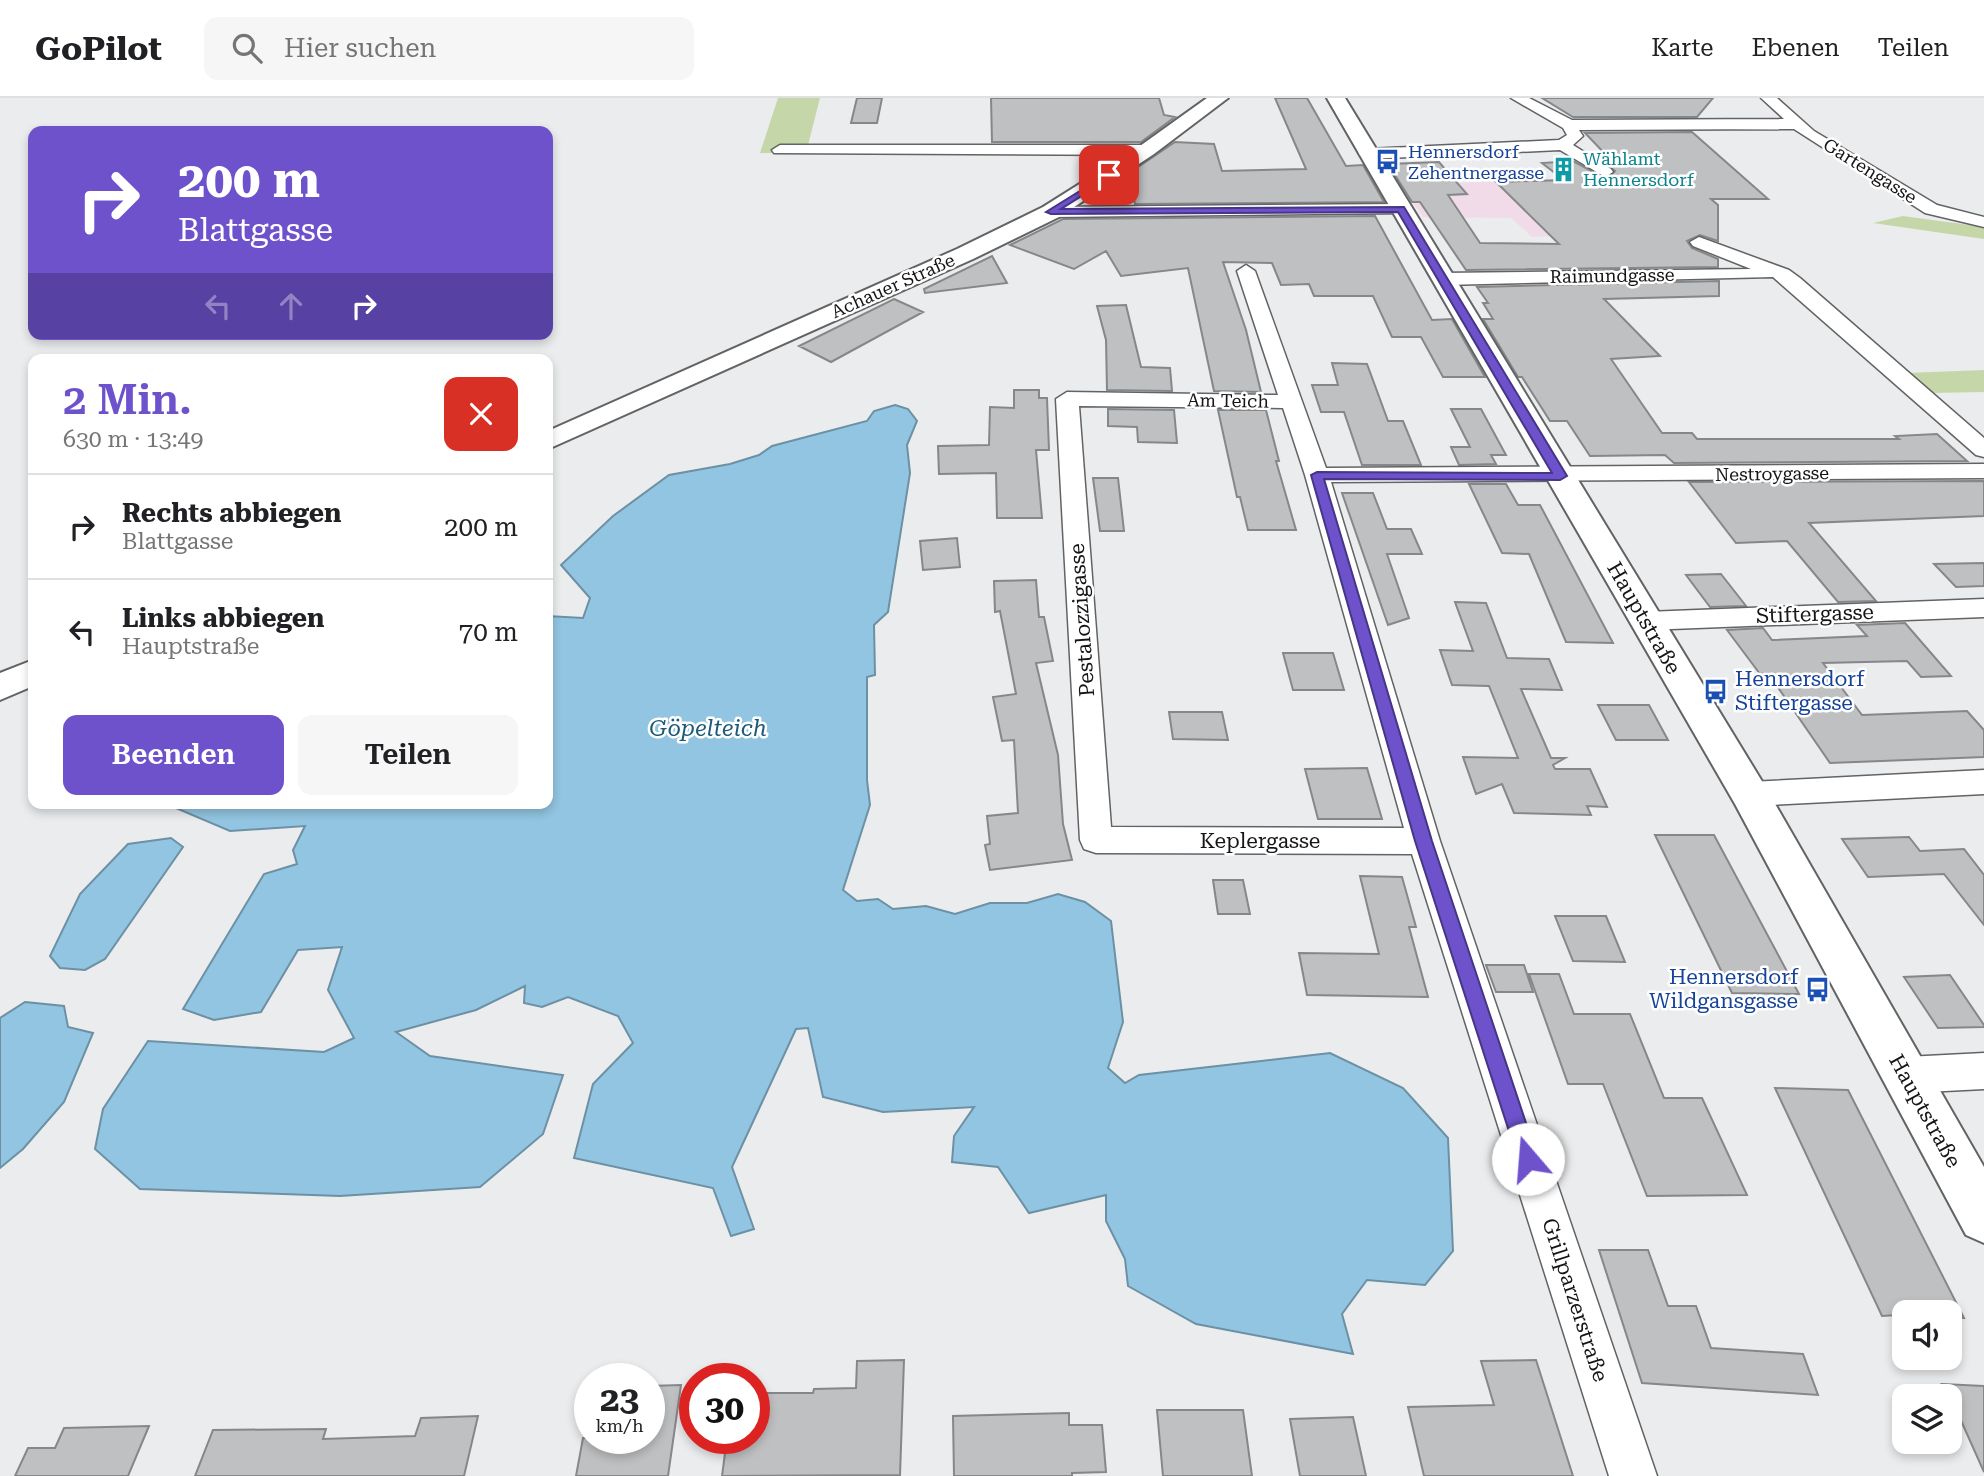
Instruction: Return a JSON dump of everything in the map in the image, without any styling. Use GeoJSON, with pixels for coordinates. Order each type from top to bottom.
{"type":"FeatureCollection","features":[{"type":"Feature","properties":{"kind":"street","name":"Achauer Straße"},"geometry":{"type":"LineString","coordinates":[[553,439],[965,254],[1051,212],[1147,150],[1219,98]]}},
{"type":"Feature","properties":{"kind":"street","name":"Hauptstraße"},"geometry":{"type":"LineString","coordinates":[[1336,98],[1749,794],[1984,1217]]}},
{"type":"Feature","properties":{"kind":"street"},"geometry":{"type":"LineString","coordinates":[[1518,98],[1569,125],[1796,124]]}},
{"type":"Feature","properties":{"kind":"street","name":"Gartengasse"},"geometry":{"type":"LineString","coordinates":[[1768,98],[1791,115],[1796,124],[1931,209],[1984,222]]}},
{"type":"Feature","properties":{"kind":"street"},"geometry":{"type":"LineString","coordinates":[[1367,154],[1563,145],[1575,136],[1569,125]]}},
{"type":"Feature","properties":{"kind":"street"},"geometry":{"type":"LineString","coordinates":[[1563,145],[1605,172]]}},
{"type":"Feature","properties":{"kind":"street"},"geometry":{"type":"LineString","coordinates":[[780,150],[1147,150]]}},
{"type":"Feature","properties":{"kind":"street"},"geometry":{"type":"LineString","coordinates":[[1051,212],[1401,209]]}},
{"type":"Feature","properties":{"kind":"street"},"geometry":{"type":"LineString","coordinates":[[1699,242],[1782,274],[1984,450]]}},
{"type":"Feature","properties":{"kind":"street","name":"Am Teich"},"geometry":{"type":"LineString","coordinates":[[1067,399],[1292,402],[1246,271]]}},
{"type":"Feature","properties":{"kind":"street","name":"Raimundgasse"},"geometry":{"type":"LineString","coordinates":[[1443,279],[1782,274]]}},
{"type":"Feature","properties":{"kind":"street","name":"Pestalozzigasse"},"geometry":{"type":"LineString","coordinates":[[1067,399],[1096,840]]}},
{"type":"Feature","properties":{"kind":"street","name":"Grillparzerstraße"},"geometry":{"type":"LineString","coordinates":[[1292,402],[1317,475],[1424,841],[1633,1476]]}},
{"type":"Feature","properties":{"kind":"street","name":"Nestroygasse"},"geometry":{"type":"LineString","coordinates":[[1317,475],[1560,476],[1984,471]]}},
{"type":"Feature","properties":{"kind":"street","name":"Stiftergasse"},"geometry":{"type":"LineString","coordinates":[[1646,621],[1984,608]]}},
{"type":"Feature","properties":{"kind":"street"},"geometry":{"type":"LineString","coordinates":[[0,687],[28,674]]}},
{"type":"Feature","properties":{"kind":"street"},"geometry":{"type":"LineString","coordinates":[[1749,794],[1984,782]]}},
{"type":"Feature","properties":{"kind":"street","name":"Keplergasse"},"geometry":{"type":"LineString","coordinates":[[1096,840],[1424,841]]}},
{"type":"Feature","properties":{"kind":"street"},"geometry":{"type":"LineString","coordinates":[[1906,1075],[1984,1071]]}},
{"type":"Feature","properties":{"kind":"shaded area"},"geometry":{"type":"Polygon","coordinates":[[[1603,176],[1684,227],[1532,237],[1511,218],[1423,217],[1401,186],[1519,180],[1533,184],[1603,176]]]}},
{"type":"Feature","properties":{"kind":"green space"},"geometry":{"type":"Polygon","coordinates":[[[778,98],[820,98],[806,153],[760,153],[778,98]]]}},
{"type":"Feature","properties":{"kind":"green space"},"geometry":{"type":"Polygon","coordinates":[[[1903,216],[1984,227],[1984,239],[1873,223],[1903,216]]]}},
{"type":"Feature","properties":{"kind":"green space"},"geometry":{"type":"Polygon","coordinates":[[[1984,370],[1984,392],[1930,393],[1906,373],[1984,370]]]}},
{"type":"Feature","properties":{"kind":"water","name":"Göpelteich"},"geometry":{"type":"Polygon","coordinates":[[[895,405],[908,409],[917,421],[907,445],[910,473],[888,612],[874,625],[875,675],[867,677],[867,780],[870,805],[843,890],[857,901],[878,899],[893,909],[926,906],[955,914],[990,903],[1027,903],[1058,894],[1085,902],[1111,921],[1123,1022],[1108,1068],[1125,1083],[1139,1075],[1330,1053],[1403,1088],[1448,1138],[1453,1251],[1425,1285],[1367,1280],[1342,1314],[1353,1354],[1196,1324],[1128,1286],[1125,1259],[1106,1221],[1106,1195],[1029,1213],[998,1167],[952,1162],[954,1136],[974,1107],[883,1112],[823,1097],[808,1028],[796,1029],[732,1167],[754,1229],[731,1236],[713,1188],[574,1158],[593,1084],[633,1043],[618,1016],[568,997],[542,1007],[524,1003],[525,986],[476,1010],[396,1032],[430,1056],[563,1075],[543,1134],[480,1187],[340,1196],[140,1189],[95,1149],[103,1109],[148,1041],[324,1052],[354,1038],[328,990],[342,947],[298,950],[261,1012],[214,1020],[183,1009],[264,874],[297,864],[293,850],[305,826],[230,831],[178,809],[553,809],[553,616],[583,618],[590,598],[561,565],[613,516],[669,475],[730,464],[759,455],[772,446],[867,421],[874,411],[895,405]]]}},
{"type":"Feature","properties":{"kind":"water"},"geometry":{"type":"Polygon","coordinates":[[[171,838],[183,847],[105,959],[85,970],[60,968],[50,956],[80,894],[128,844],[171,838]]]}},
{"type":"Feature","properties":{"kind":"water"},"geometry":{"type":"Polygon","coordinates":[[[25,1002],[64,1006],[68,1027],[93,1033],[64,1102],[23,1149],[0,1168],[0,1018],[25,1002]]]}},
{"type":"Feature","properties":{"kind":"building"},"geometry":{"type":"Polygon","coordinates":[[[857,98],[882,98],[877,123],[851,123],[857,98]]]}},
{"type":"Feature","properties":{"kind":"building"},"geometry":{"type":"Polygon","coordinates":[[[991,98],[1159,98],[1164,115],[1175,117],[1141,142],[992,142],[991,98]]]}},
{"type":"Feature","properties":{"kind":"building"},"geometry":{"type":"Polygon","coordinates":[[[1275,98],[1307,98],[1346,166],[1363,165],[1384,202],[1135,204],[1128,174],[1175,142],[1214,144],[1222,171],[1306,169],[1275,98]]]}},
{"type":"Feature","properties":{"kind":"building"},"geometry":{"type":"Polygon","coordinates":[[[1542,98],[1713,98],[1697,117],[1573,117],[1542,98]]]}},
{"type":"Feature","properties":{"kind":"building"},"geometry":{"type":"Polygon","coordinates":[[[1692,132],[1768,199],[1711,199],[1718,205],[1718,241],[1700,235],[1687,241],[1692,248],[1718,259],[1718,267],[1466,270],[1420,202],[1412,202],[1388,164],[1439,162],[1467,194],[1448,195],[1480,243],[1559,244],[1496,182],[1564,180],[1542,163],[1573,161],[1606,179],[1615,171],[1600,159],[1609,158],[1585,133],[1692,132]]]}},
{"type":"Feature","properties":{"kind":"building"},"geometry":{"type":"Polygon","coordinates":[[[1375,216],[1432,320],[1452,319],[1485,377],[1443,377],[1421,337],[1392,337],[1373,296],[1314,296],[1309,284],[1281,285],[1272,263],[1223,262],[1246,330],[1261,392],[1214,391],[1188,268],[1121,276],[1106,251],[1074,269],[1010,245],[1063,219],[1375,216]]]}},
{"type":"Feature","properties":{"kind":"building"},"geometry":{"type":"Polygon","coordinates":[[[992,256],[1007,283],[925,293],[924,289],[992,256]]]}},
{"type":"Feature","properties":{"kind":"building"},"geometry":{"type":"Polygon","coordinates":[[[1719,281],[1719,296],[1604,299],[1660,356],[1611,359],[1662,433],[1692,433],[1697,439],[1899,439],[1895,436],[1937,434],[1967,461],[1674,463],[1665,455],[1590,456],[1567,421],[1550,421],[1522,377],[1518,377],[1483,319],[1493,319],[1483,303],[1488,303],[1477,287],[1719,281]]]}},
{"type":"Feature","properties":{"kind":"building"},"geometry":{"type":"Polygon","coordinates":[[[894,299],[923,312],[831,362],[799,346],[894,299]]]}},
{"type":"Feature","properties":{"kind":"building"},"geometry":{"type":"Polygon","coordinates":[[[1126,305],[1141,367],[1170,368],[1172,391],[1107,390],[1106,340],[1097,306],[1126,305]]]}},
{"type":"Feature","properties":{"kind":"building"},"geometry":{"type":"Polygon","coordinates":[[[1332,363],[1367,364],[1388,421],[1403,421],[1421,465],[1362,465],[1344,412],[1321,412],[1312,385],[1338,385],[1332,363]]]}},
{"type":"Feature","properties":{"kind":"building"},"geometry":{"type":"Polygon","coordinates":[[[1014,390],[1039,390],[1039,398],[1047,398],[1049,450],[1036,450],[1042,518],[997,518],[996,473],[939,474],[938,446],[989,445],[990,407],[1014,408],[1014,390]]]}},
{"type":"Feature","properties":{"kind":"building"},"geometry":{"type":"Polygon","coordinates":[[[1108,409],[1174,410],[1177,443],[1138,442],[1137,427],[1108,426],[1108,409]]]}},
{"type":"Feature","properties":{"kind":"building"},"geometry":{"type":"Polygon","coordinates":[[[1451,409],[1481,409],[1506,455],[1491,455],[1496,464],[1459,465],[1451,447],[1470,447],[1451,409]]]}},
{"type":"Feature","properties":{"kind":"building"},"geometry":{"type":"Polygon","coordinates":[[[1218,410],[1266,410],[1279,461],[1276,461],[1296,530],[1248,530],[1240,497],[1237,497],[1218,410]]]}},
{"type":"Feature","properties":{"kind":"building"},"geometry":{"type":"Polygon","coordinates":[[[1093,478],[1118,478],[1124,531],[1100,531],[1093,478]]]}},
{"type":"Feature","properties":{"kind":"building"},"geometry":{"type":"Polygon","coordinates":[[[1984,481],[1984,516],[1809,523],[1876,601],[1838,602],[1787,541],[1736,543],[1689,482],[1984,481]]]}},
{"type":"Feature","properties":{"kind":"building"},"geometry":{"type":"Polygon","coordinates":[[[1469,484],[1506,484],[1518,505],[1540,505],[1613,643],[1566,642],[1529,554],[1502,553],[1469,484]]]}},
{"type":"Feature","properties":{"kind":"building"},"geometry":{"type":"Polygon","coordinates":[[[1342,493],[1373,493],[1387,529],[1411,529],[1422,554],[1387,554],[1409,618],[1388,625],[1342,493]]]}},
{"type":"Feature","properties":{"kind":"building"},"geometry":{"type":"Polygon","coordinates":[[[957,538],[960,567],[923,570],[920,541],[957,538]]]}},
{"type":"Feature","properties":{"kind":"building"},"geometry":{"type":"Polygon","coordinates":[[[1984,563],[1984,586],[1956,587],[1934,564],[1984,563]]]}},
{"type":"Feature","properties":{"kind":"building"},"geometry":{"type":"Polygon","coordinates":[[[1721,574],[1746,606],[1710,607],[1686,575],[1721,574]]]}},
{"type":"Feature","properties":{"kind":"building"},"geometry":{"type":"Polygon","coordinates":[[[1036,580],[1039,617],[1044,617],[1053,661],[1036,663],[1058,755],[1063,824],[1072,860],[990,870],[985,845],[990,844],[987,816],[1018,813],[1014,740],[1002,741],[993,697],[1016,694],[1000,611],[995,612],[994,581],[1036,580]]]}},
{"type":"Feature","properties":{"kind":"building"},"geometry":{"type":"Polygon","coordinates":[[[1455,602],[1486,603],[1507,658],[1549,659],[1562,690],[1521,689],[1551,758],[1565,758],[1553,765],[1555,769],[1590,769],[1607,807],[1587,806],[1591,815],[1514,813],[1502,784],[1476,794],[1463,757],[1518,758],[1489,686],[1452,685],[1440,650],[1473,651],[1455,602]]]}},
{"type":"Feature","properties":{"kind":"building"},"geometry":{"type":"Polygon","coordinates":[[[1905,623],[1951,676],[1921,677],[1907,661],[1823,663],[1862,715],[1967,711],[1984,730],[1984,757],[1830,763],[1768,673],[1760,674],[1727,630],[1763,628],[1772,640],[1867,636],[1857,625],[1905,623]]]}},
{"type":"Feature","properties":{"kind":"building"},"geometry":{"type":"Polygon","coordinates":[[[1283,653],[1333,653],[1344,690],[1293,690],[1283,653]]]}},
{"type":"Feature","properties":{"kind":"building"},"geometry":{"type":"Polygon","coordinates":[[[1598,705],[1649,705],[1668,740],[1616,740],[1598,705]]]}},
{"type":"Feature","properties":{"kind":"building"},"geometry":{"type":"Polygon","coordinates":[[[1169,712],[1222,712],[1228,740],[1173,739],[1169,712]]]}},
{"type":"Feature","properties":{"kind":"building"},"geometry":{"type":"Polygon","coordinates":[[[1367,768],[1382,819],[1318,819],[1305,769],[1367,768]]]}},
{"type":"Feature","properties":{"kind":"building"},"geometry":{"type":"Polygon","coordinates":[[[1655,835],[1714,835],[1799,994],[1732,993],[1655,835]]]}},
{"type":"Feature","properties":{"kind":"building"},"geometry":{"type":"Polygon","coordinates":[[[1909,837],[1920,851],[1964,849],[1984,875],[1984,925],[1944,874],[1868,877],[1842,839],[1909,837]]]}},
{"type":"Feature","properties":{"kind":"building"},"geometry":{"type":"Polygon","coordinates":[[[1360,876],[1402,877],[1416,927],[1409,927],[1428,997],[1307,995],[1299,953],[1379,954],[1360,876]]]}},
{"type":"Feature","properties":{"kind":"building"},"geometry":{"type":"Polygon","coordinates":[[[1213,880],[1243,880],[1250,914],[1218,914],[1213,880]]]}},
{"type":"Feature","properties":{"kind":"building"},"geometry":{"type":"Polygon","coordinates":[[[1555,916],[1606,916],[1625,962],[1573,961],[1555,916]]]}},
{"type":"Feature","properties":{"kind":"building"},"geometry":{"type":"Polygon","coordinates":[[[1486,965],[1524,965],[1533,992],[1496,992],[1486,965]]]}},
{"type":"Feature","properties":{"kind":"building"},"geometry":{"type":"Polygon","coordinates":[[[1529,974],[1559,974],[1574,1014],[1630,1014],[1664,1098],[1702,1098],[1747,1195],[1647,1196],[1603,1084],[1568,1084],[1529,974]]]}},
{"type":"Feature","properties":{"kind":"building"},"geometry":{"type":"Polygon","coordinates":[[[1950,975],[1984,1027],[1938,1028],[1904,977],[1950,975]]]}},
{"type":"Feature","properties":{"kind":"building"},"geometry":{"type":"Polygon","coordinates":[[[1775,1088],[1848,1090],[1955,1300],[1892,1300],[1892,1315],[1882,1316],[1775,1088]]]}},
{"type":"Feature","properties":{"kind":"building"},"geometry":{"type":"Polygon","coordinates":[[[1599,1250],[1648,1250],[1668,1306],[1696,1306],[1711,1348],[1803,1354],[1818,1395],[1642,1383],[1599,1250]]]}},
{"type":"Feature","properties":{"kind":"building"},"geometry":{"type":"Polygon","coordinates":[[[904,1360],[900,1475],[722,1476],[725,1454],[770,1454],[770,1393],[813,1393],[814,1389],[856,1388],[857,1361],[904,1360]]]}},
{"type":"Feature","properties":{"kind":"building"},"geometry":{"type":"Polygon","coordinates":[[[1536,1360],[1573,1476],[1424,1476],[1408,1407],[1494,1405],[1481,1361],[1536,1360]]]}},
{"type":"Feature","properties":{"kind":"building"},"geometry":{"type":"Polygon","coordinates":[[[679,1385],[668,1476],[576,1476],[580,1454],[665,1454],[665,1386],[679,1385]]]}},
{"type":"Feature","properties":{"kind":"building"},"geometry":{"type":"Polygon","coordinates":[[[1962,1385],[1984,1386],[1984,1472],[1962,1423],[1962,1385]]]}},
{"type":"Feature","properties":{"kind":"building"},"geometry":{"type":"Polygon","coordinates":[[[1157,1410],[1243,1410],[1252,1476],[1163,1476],[1157,1410]]]}},
{"type":"Feature","properties":{"kind":"building"},"geometry":{"type":"Polygon","coordinates":[[[1069,1413],[1069,1425],[1102,1425],[1106,1472],[1072,1473],[1072,1476],[954,1476],[953,1416],[1069,1413]]]}},
{"type":"Feature","properties":{"kind":"building"},"geometry":{"type":"Polygon","coordinates":[[[478,1416],[464,1476],[195,1476],[213,1430],[326,1429],[323,1439],[415,1436],[421,1418],[478,1416]]]}},
{"type":"Feature","properties":{"kind":"building"},"geometry":{"type":"Polygon","coordinates":[[[1353,1417],[1366,1476],[1300,1476],[1290,1419],[1353,1417]]]}},
{"type":"Feature","properties":{"kind":"building"},"geometry":{"type":"Polygon","coordinates":[[[149,1426],[128,1476],[15,1476],[28,1448],[55,1448],[64,1428],[149,1426]]]}},
{"type":"Feature","properties":{"kind":"place","name":"Hennersdorf Zehentnergasse"},"geometry":{"type":"Point","coordinates":[1388,162]}},
{"type":"Feature","properties":{"kind":"place","name":"Wählamt Hennersdorf"},"geometry":{"type":"Point","coordinates":[1563,169]}},
{"type":"Feature","properties":{"kind":"place","name":"Hennersdorf Stiftergasse"},"geometry":{"type":"Point","coordinates":[1715,691]}},
{"type":"Feature","properties":{"kind":"place","name":"Hennersdorf Wildgansgasse"},"geometry":{"type":"Point","coordinates":[1818,989]}},
{"type":"Feature","properties":{"kind":"route"},"geometry":{"type":"LineString","coordinates":[[1109,175],[1051,212],[1401,209],[1560,476],[1317,475],[1424,841],[1528,1159]]}}]}
